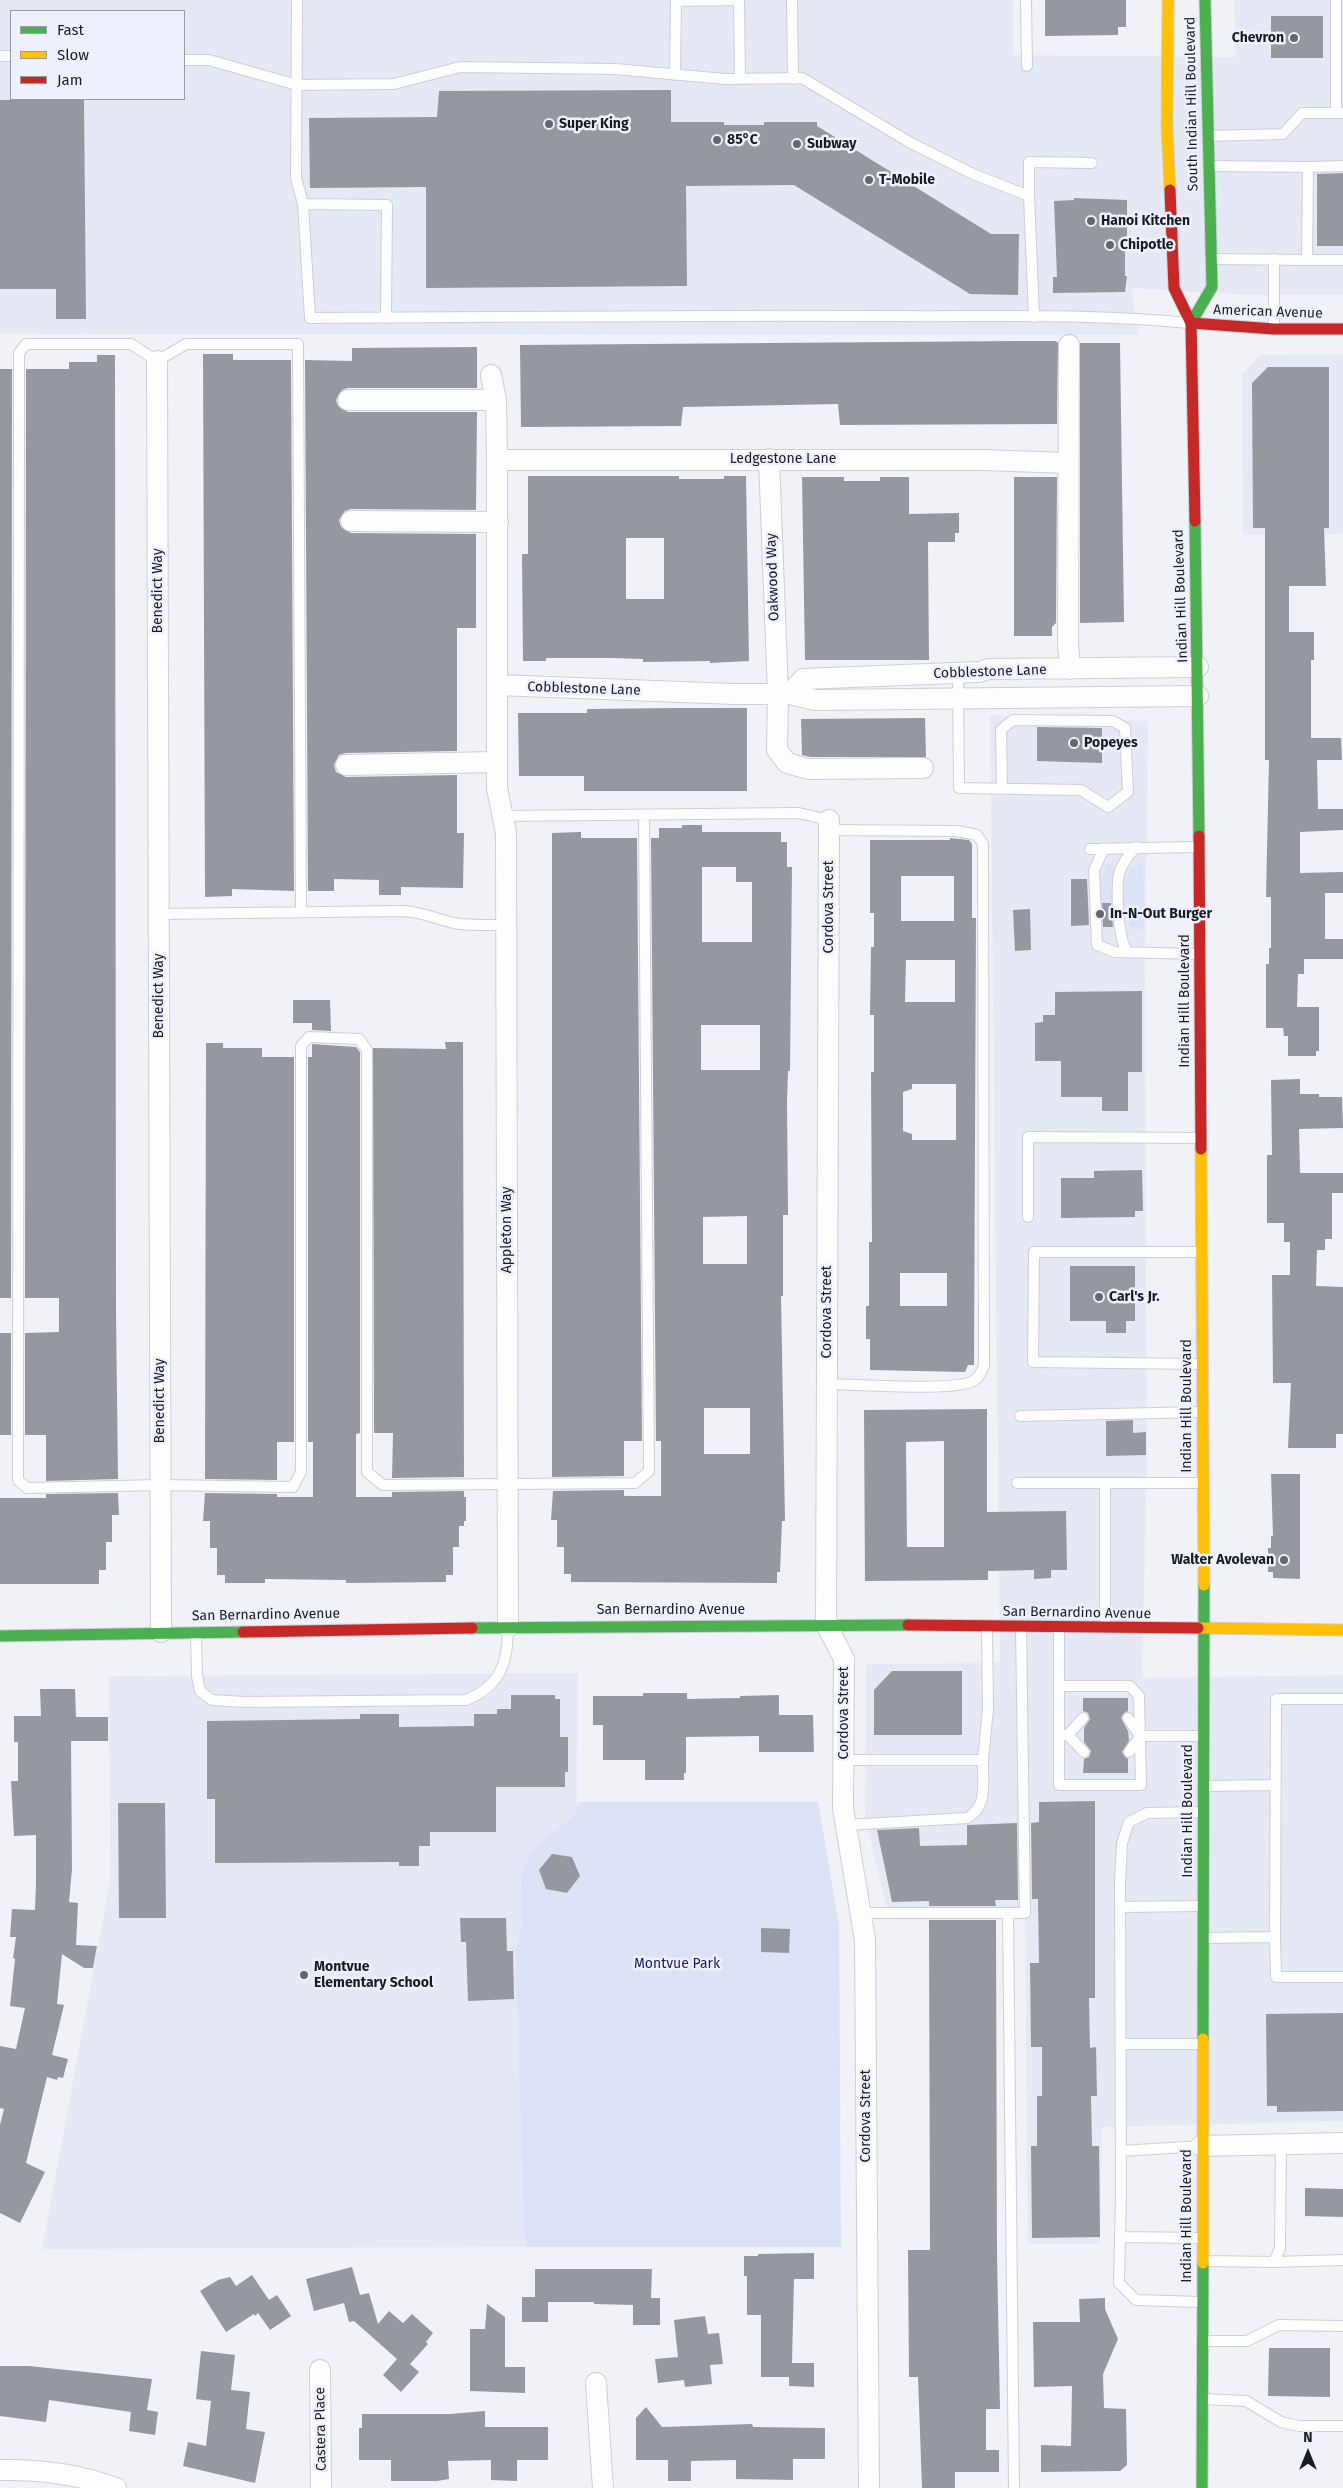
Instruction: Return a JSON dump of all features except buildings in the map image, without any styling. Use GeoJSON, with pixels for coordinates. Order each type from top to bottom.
{"type":"FeatureCollection","features":[{"type":"Feature","properties":{"kind":"main road","name":"South Indian Hill Boulevard"},"geometry":{"type":"LineString","coordinates":[[1168,0],[1167,128],[1174,288],[1191,324]]}},
{"type":"Feature","properties":{"kind":"main road","name":"South Indian Hill Boulevard"},"geometry":{"type":"LineString","coordinates":[[1191,324],[1212,287],[1205,0]]}},
{"type":"Feature","properties":{"kind":"main road","name":"American Avenue"},"geometry":{"type":"LineString","coordinates":[[1191,324],[1274,329],[1343,330]]}},
{"type":"Feature","properties":{"kind":"main road","name":"Indian Hill Boulevard"},"geometry":{"type":"LineString","coordinates":[[1191,324],[1198,667],[1203,1412],[1202,2488]]}},
{"type":"Feature","properties":{"kind":"main road","name":"San Bernardino Avenue"},"geometry":{"type":"LineString","coordinates":[[0,1636],[508,1626],[826,1624],[1204,1630],[1343,1630]]}},
{"type":"Feature","properties":{"kind":"street"},"geometry":{"type":"LineString","coordinates":[[1069,345],[1068,643],[1070,669]]}},
{"type":"Feature","properties":{"kind":"street","name":"Benedict Way"},"geometry":{"type":"LineString","coordinates":[[157,361],[161,1632]]}},
{"type":"Feature","properties":{"kind":"street","name":"Appleton Way"},"geometry":{"type":"LineString","coordinates":[[491,375],[496,400],[498,522],[497,788],[504,824],[506,925],[508,1626]]}},
{"type":"Feature","properties":{"kind":"street"},"geometry":{"type":"LineString","coordinates":[[348,400],[496,400]]}},
{"type":"Feature","properties":{"kind":"street","name":"Oakwood Way"},"geometry":{"type":"LineString","coordinates":[[769,459],[784,694],[776,741],[781,758],[787,763],[808,769],[923,768]]}},
{"type":"Feature","properties":{"kind":"street","name":"Ledgestone Lane"},"geometry":{"type":"LineString","coordinates":[[497,460],[983,460],[1068,464]]}},
{"type":"Feature","properties":{"kind":"street"},"geometry":{"type":"LineString","coordinates":[[351,521],[498,522]]}},
{"type":"Feature","properties":{"kind":"street","name":"Cobblestone Lane"},"geometry":{"type":"LineString","coordinates":[[784,694],[802,679],[958,673],[989,669],[1198,667]]}},
{"type":"Feature","properties":{"kind":"street","name":"Cobblestone Lane"},"geometry":{"type":"LineString","coordinates":[[497,685],[784,694],[815,700],[1198,696]]}},
{"type":"Feature","properties":{"kind":"street"},"geometry":{"type":"LineString","coordinates":[[346,764],[497,762]]}},
{"type":"Feature","properties":{"kind":"street","name":"Cordova Street"},"geometry":{"type":"LineString","coordinates":[[829,825],[826,1624],[844,1659],[843,1808],[865,1940],[869,2488]]}},
{"type":"Feature","properties":{"kind":"street"},"geometry":{"type":"LineString","coordinates":[[1201,2146],[1343,2144]]}},
{"type":"Feature","properties":{"kind":"street","name":"Castera Place"},"geometry":{"type":"LineString","coordinates":[[320,2370],[322,2488]]}},
{"type":"Feature","properties":{"kind":"street"},"geometry":{"type":"LineString","coordinates":[[596,2383],[603,2488]]}},
{"type":"Feature","properties":{"kind":"street"},"geometry":{"type":"LineString","coordinates":[[0,2470],[38,2469],[92,2479],[116,2488]]}},
{"type":"Feature","properties":{"kind":"lane"},"geometry":{"type":"LineString","coordinates":[[297,0],[296,178],[303,204],[310,318],[713,315],[1034,317],[1143,318],[1191,324]]}},
{"type":"Feature","properties":{"kind":"lane"},"geometry":{"type":"LineString","coordinates":[[675,75],[676,0],[739,0],[740,79]]}},
{"type":"Feature","properties":{"kind":"lane"},"geometry":{"type":"LineString","coordinates":[[792,0],[793,79]]}},
{"type":"Feature","properties":{"kind":"lane"},"geometry":{"type":"LineString","coordinates":[[1026,0],[1027,66]]}},
{"type":"Feature","properties":{"kind":"lane"},"geometry":{"type":"LineString","coordinates":[[1207,136],[1283,134],[1302,113],[1340,113],[1336,0]]}},
{"type":"Feature","properties":{"kind":"lane"},"geometry":{"type":"LineString","coordinates":[[185,60],[209,60],[297,85],[394,84],[460,67],[615,69],[740,79],[802,78],[911,143],[973,174],[1029,196]]}},
{"type":"Feature","properties":{"kind":"lane"},"geometry":{"type":"LineString","coordinates":[[1034,317],[1029,162],[1092,163]]}},
{"type":"Feature","properties":{"kind":"lane"},"geometry":{"type":"LineString","coordinates":[[1208,166],[1343,166]]}},
{"type":"Feature","properties":{"kind":"lane"},"geometry":{"type":"LineString","coordinates":[[1308,167],[1308,260]]}},
{"type":"Feature","properties":{"kind":"lane"},"geometry":{"type":"LineString","coordinates":[[303,204],[387,205],[386,318]]}},
{"type":"Feature","properties":{"kind":"lane"},"geometry":{"type":"LineString","coordinates":[[1211,259],[1343,260]]}},
{"type":"Feature","properties":{"kind":"lane"},"geometry":{"type":"LineString","coordinates":[[1274,259],[1274,329]]}},
{"type":"Feature","properties":{"kind":"lane"},"geometry":{"type":"LineString","coordinates":[[301,912],[298,344],[186,344],[157,361],[131,344],[26,344],[19,353],[18,1480],[26,1488],[293,1487],[302,1472],[302,1046],[309,1037],[359,1040],[367,1050],[367,1472],[383,1485],[635,1483],[648,1471],[644,815]]}},
{"type":"Feature","properties":{"kind":"lane"},"geometry":{"type":"LineString","coordinates":[[958,673],[959,788],[1002,789],[1081,790],[1108,807],[1128,792],[1125,728],[1113,721],[1014,720],[1001,730],[1002,789]]}},
{"type":"Feature","properties":{"kind":"lane"},"geometry":{"type":"LineString","coordinates":[[504,824],[644,815],[799,813],[829,825],[956,831],[976,835],[983,844],[984,1366],[979,1377],[972,1382],[946,1386],[827,1384]]}},
{"type":"Feature","properties":{"kind":"lane"},"geometry":{"type":"LineString","coordinates":[[1127,952],[1123,945],[1120,927],[1120,874],[1125,861],[1136,847]]}},
{"type":"Feature","properties":{"kind":"lane"},"geometry":{"type":"LineString","coordinates":[[1090,849],[1199,847]]}},
{"type":"Feature","properties":{"kind":"lane"},"geometry":{"type":"LineString","coordinates":[[1104,848],[1094,870],[1097,945],[1115,952],[1200,954]]}},
{"type":"Feature","properties":{"kind":"lane"},"geometry":{"type":"LineString","coordinates":[[158,914],[416,912],[456,923],[506,925]]}},
{"type":"Feature","properties":{"kind":"lane"},"geometry":{"type":"LineString","coordinates":[[1028,1217],[1028,1137],[1201,1138]]}},
{"type":"Feature","properties":{"kind":"lane"},"geometry":{"type":"LineString","coordinates":[[1201,1252],[1034,1252],[1033,1362],[1202,1364]]}},
{"type":"Feature","properties":{"kind":"lane"},"geometry":{"type":"LineString","coordinates":[[1020,1416],[1203,1412]]}},
{"type":"Feature","properties":{"kind":"lane"},"geometry":{"type":"LineString","coordinates":[[1017,1483],[1203,1483]]}},
{"type":"Feature","properties":{"kind":"lane"},"geometry":{"type":"LineString","coordinates":[[1105,1483],[1105,1628]]}},
{"type":"Feature","properties":{"kind":"lane"},"geometry":{"type":"LineString","coordinates":[[196,1631],[197,1676],[200,1691],[212,1700],[244,1702],[466,1700],[490,1687],[502,1667],[508,1653],[508,1626]]}},
{"type":"Feature","properties":{"kind":"lane"},"geometry":{"type":"LineString","coordinates":[[846,1825],[967,1818],[975,1814],[982,1803],[983,1760],[988,1709],[987,1626]]}},
{"type":"Feature","properties":{"kind":"lane"},"geometry":{"type":"LineString","coordinates":[[862,1913],[1025,1913],[1022,1627]]}},
{"type":"Feature","properties":{"kind":"lane"},"geometry":{"type":"LineString","coordinates":[[1059,1628],[1059,1686],[1063,1735],[1059,1785],[1141,1786],[1139,1696],[1130,1686],[1059,1686]]}},
{"type":"Feature","properties":{"kind":"lane"},"geometry":{"type":"LineString","coordinates":[[1343,1699],[1276,1699],[1274,1785],[1276,1977],[1343,1977]]}},
{"type":"Feature","properties":{"kind":"lane"},"geometry":{"type":"LineString","coordinates":[[1063,1735],[1084,1718]]}},
{"type":"Feature","properties":{"kind":"lane"},"geometry":{"type":"LineString","coordinates":[[1128,1718],[1140,1736]]}},
{"type":"Feature","properties":{"kind":"lane"},"geometry":{"type":"LineString","coordinates":[[1063,1735],[1084,1752]]}},
{"type":"Feature","properties":{"kind":"lane"},"geometry":{"type":"LineString","coordinates":[[1140,1736],[1204,1736]]}},
{"type":"Feature","properties":{"kind":"lane"},"geometry":{"type":"LineString","coordinates":[[1129,1752],[1140,1736]]}},
{"type":"Feature","properties":{"kind":"lane"},"geometry":{"type":"LineString","coordinates":[[844,1760],[983,1760]]}},
{"type":"Feature","properties":{"kind":"lane"},"geometry":{"type":"LineString","coordinates":[[1203,1786],[1274,1785]]}},
{"type":"Feature","properties":{"kind":"lane"},"geometry":{"type":"LineString","coordinates":[[1202,2302],[1136,2300],[1119,2283],[1121,2151],[1120,1907],[1122,1843],[1129,1822],[1147,1813],[1203,1812]]}},
{"type":"Feature","properties":{"kind":"lane"},"geometry":{"type":"LineString","coordinates":[[1120,1907],[1203,1906]]}},
{"type":"Feature","properties":{"kind":"lane"},"geometry":{"type":"LineString","coordinates":[[1008,1913],[1014,2488]]}},
{"type":"Feature","properties":{"kind":"lane"},"geometry":{"type":"LineString","coordinates":[[1202,1938],[1275,1937]]}},
{"type":"Feature","properties":{"kind":"lane"},"geometry":{"type":"LineString","coordinates":[[1121,2044],[1202,2044]]}},
{"type":"Feature","properties":{"kind":"lane"},"geometry":{"type":"LineString","coordinates":[[1274,2262],[1280,2248],[1281,2144]]}},
{"type":"Feature","properties":{"kind":"lane"},"geometry":{"type":"LineString","coordinates":[[1121,2151],[1201,2146]]}},
{"type":"Feature","properties":{"kind":"lane"},"geometry":{"type":"LineString","coordinates":[[1120,2237],[1202,2238]]}},
{"type":"Feature","properties":{"kind":"lane"},"geometry":{"type":"LineString","coordinates":[[1202,2261],[1274,2262],[1343,2260]]}},
{"type":"Feature","properties":{"kind":"lane"},"geometry":{"type":"LineString","coordinates":[[1202,2341],[1247,2341],[1278,2325],[1343,2326]]}},
{"type":"Feature","properties":{"kind":"lane"},"geometry":{"type":"LineString","coordinates":[[1202,2399],[1246,2400],[1281,2422],[1299,2426],[1343,2426]]}},
{"type":"Feature","properties":{"kind":"shaded area"},"geometry":{"type":"Polygon","coordinates":[[[0,0],[1013,0],[1013,55],[1236,57],[1234,0],[1343,0],[1343,295],[1252,295],[1131,288],[1139,335],[0,334],[0,0]]]}},
{"type":"Feature","properties":{"kind":"shaded area"},"geometry":{"type":"Polygon","coordinates":[[[1343,354],[1343,534],[1243,535],[1242,375],[1260,355],[1343,354]]]}},
{"type":"Feature","properties":{"kind":"shaded area"},"geometry":{"type":"Polygon","coordinates":[[[990,715],[1148,721],[1145,976],[1147,1469],[1142,1678],[1343,1675],[1343,2121],[1102,2127],[1100,2244],[1028,2244],[1025,1914],[888,1912],[865,1817],[866,1664],[1000,1663],[990,715]]]}},
{"type":"Feature","properties":{"kind":"shaded area","name":"Montvue Elementary School"},"geometry":{"type":"Polygon","coordinates":[[[578,1673],[577,1810],[575,1815],[549,1836],[531,1855],[526,1863],[521,1881],[522,1919],[515,1951],[525,2247],[42,2249],[110,1881],[109,1676],[578,1673]]]}},
{"type":"Feature","properties":{"kind":"green space"},"geometry":{"type":"Polygon","coordinates":[[[1114,863],[1116,903],[1099,903],[1099,882],[1108,864],[1114,863]]]}},
{"type":"Feature","properties":{"kind":"green space"},"geometry":{"type":"Polygon","coordinates":[[[1143,863],[1144,930],[1129,927],[1129,903],[1124,903],[1126,877],[1131,868],[1143,863]]]}},
{"type":"Feature","properties":{"kind":"green space","name":"Montvue Park"},"geometry":{"type":"Polygon","coordinates":[[[578,1802],[818,1802],[839,1925],[841,2247],[525,2247],[515,1951],[522,1917],[522,1876],[526,1863],[535,1849],[575,1815],[578,1802]]]}},
{"type":"Feature","properties":{"kind":"traffic: fast"},"geometry":{"type":"LineString","coordinates":[[1191,323],[1212,287],[1205,0]]}},
{"type":"Feature","properties":{"kind":"traffic: fast"},"geometry":{"type":"LineString","coordinates":[[1195,521],[1199,836]]}},
{"type":"Feature","properties":{"kind":"traffic: fast"},"geometry":{"type":"LineString","coordinates":[[1203,2039],[1204,1585]]}},
{"type":"Feature","properties":{"kind":"traffic: fast"},"geometry":{"type":"LineString","coordinates":[[472,1628],[908,1625]]}},
{"type":"Feature","properties":{"kind":"traffic: fast"},"geometry":{"type":"LineString","coordinates":[[0,1636],[243,1632]]}},
{"type":"Feature","properties":{"kind":"traffic: fast"},"geometry":{"type":"LineString","coordinates":[[1202,2488],[1203,2263]]}},
{"type":"Feature","properties":{"kind":"traffic: slow"},"geometry":{"type":"LineString","coordinates":[[1168,0],[1167,128],[1170,190]]}},
{"type":"Feature","properties":{"kind":"traffic: slow"},"geometry":{"type":"LineString","coordinates":[[1201,1149],[1204,1585]]}},
{"type":"Feature","properties":{"kind":"traffic: slow"},"geometry":{"type":"LineString","coordinates":[[1198,1628],[1343,1630]]}},
{"type":"Feature","properties":{"kind":"traffic: slow"},"geometry":{"type":"LineString","coordinates":[[1203,2039],[1203,2263]]}},
{"type":"Feature","properties":{"kind":"traffic: jam"},"geometry":{"type":"LineString","coordinates":[[1170,190],[1174,288],[1191,323],[1195,521]]}},
{"type":"Feature","properties":{"kind":"traffic: jam"},"geometry":{"type":"LineString","coordinates":[[1191,323],[1274,329],[1343,329]]}},
{"type":"Feature","properties":{"kind":"traffic: jam"},"geometry":{"type":"LineString","coordinates":[[1199,836],[1201,1149]]}},
{"type":"Feature","properties":{"kind":"traffic: jam"},"geometry":{"type":"LineString","coordinates":[[908,1625],[1198,1628]]}},
{"type":"Feature","properties":{"kind":"traffic: jam"},"geometry":{"type":"LineString","coordinates":[[243,1632],[472,1628]]}},
{"type":"Feature","properties":{"kind":"place","name":"Chevron"},"geometry":{"type":"Point","coordinates":[1294,38]}},
{"type":"Feature","properties":{"kind":"place","name":"Super King"},"geometry":{"type":"Point","coordinates":[549,124]}},
{"type":"Feature","properties":{"kind":"place","name":"85°C"},"geometry":{"type":"Point","coordinates":[717,140]}},
{"type":"Feature","properties":{"kind":"place","name":"Subway"},"geometry":{"type":"Point","coordinates":[797,144]}},
{"type":"Feature","properties":{"kind":"place","name":"T-Mobile"},"geometry":{"type":"Point","coordinates":[869,180]}},
{"type":"Feature","properties":{"kind":"place","name":"Hanoi Kitchen"},"geometry":{"type":"Point","coordinates":[1091,221]}},
{"type":"Feature","properties":{"kind":"place","name":"Chipotle"},"geometry":{"type":"Point","coordinates":[1110,245]}},
{"type":"Feature","properties":{"kind":"place","name":"Popeyes"},"geometry":{"type":"Point","coordinates":[1074,743]}},
{"type":"Feature","properties":{"kind":"place","name":"In-N-Out Burger"},"geometry":{"type":"Point","coordinates":[1100,914]}},
{"type":"Feature","properties":{"kind":"place","name":"Carl's Jr."},"geometry":{"type":"Point","coordinates":[1099,1297]}},
{"type":"Feature","properties":{"kind":"place","name":"Walter Avolevan"},"geometry":{"type":"Point","coordinates":[1284,1560]}},
{"type":"Feature","properties":{"kind":"place","name":"Montvue Elementary School"},"geometry":{"type":"Point","coordinates":[304,1975]}}]}
